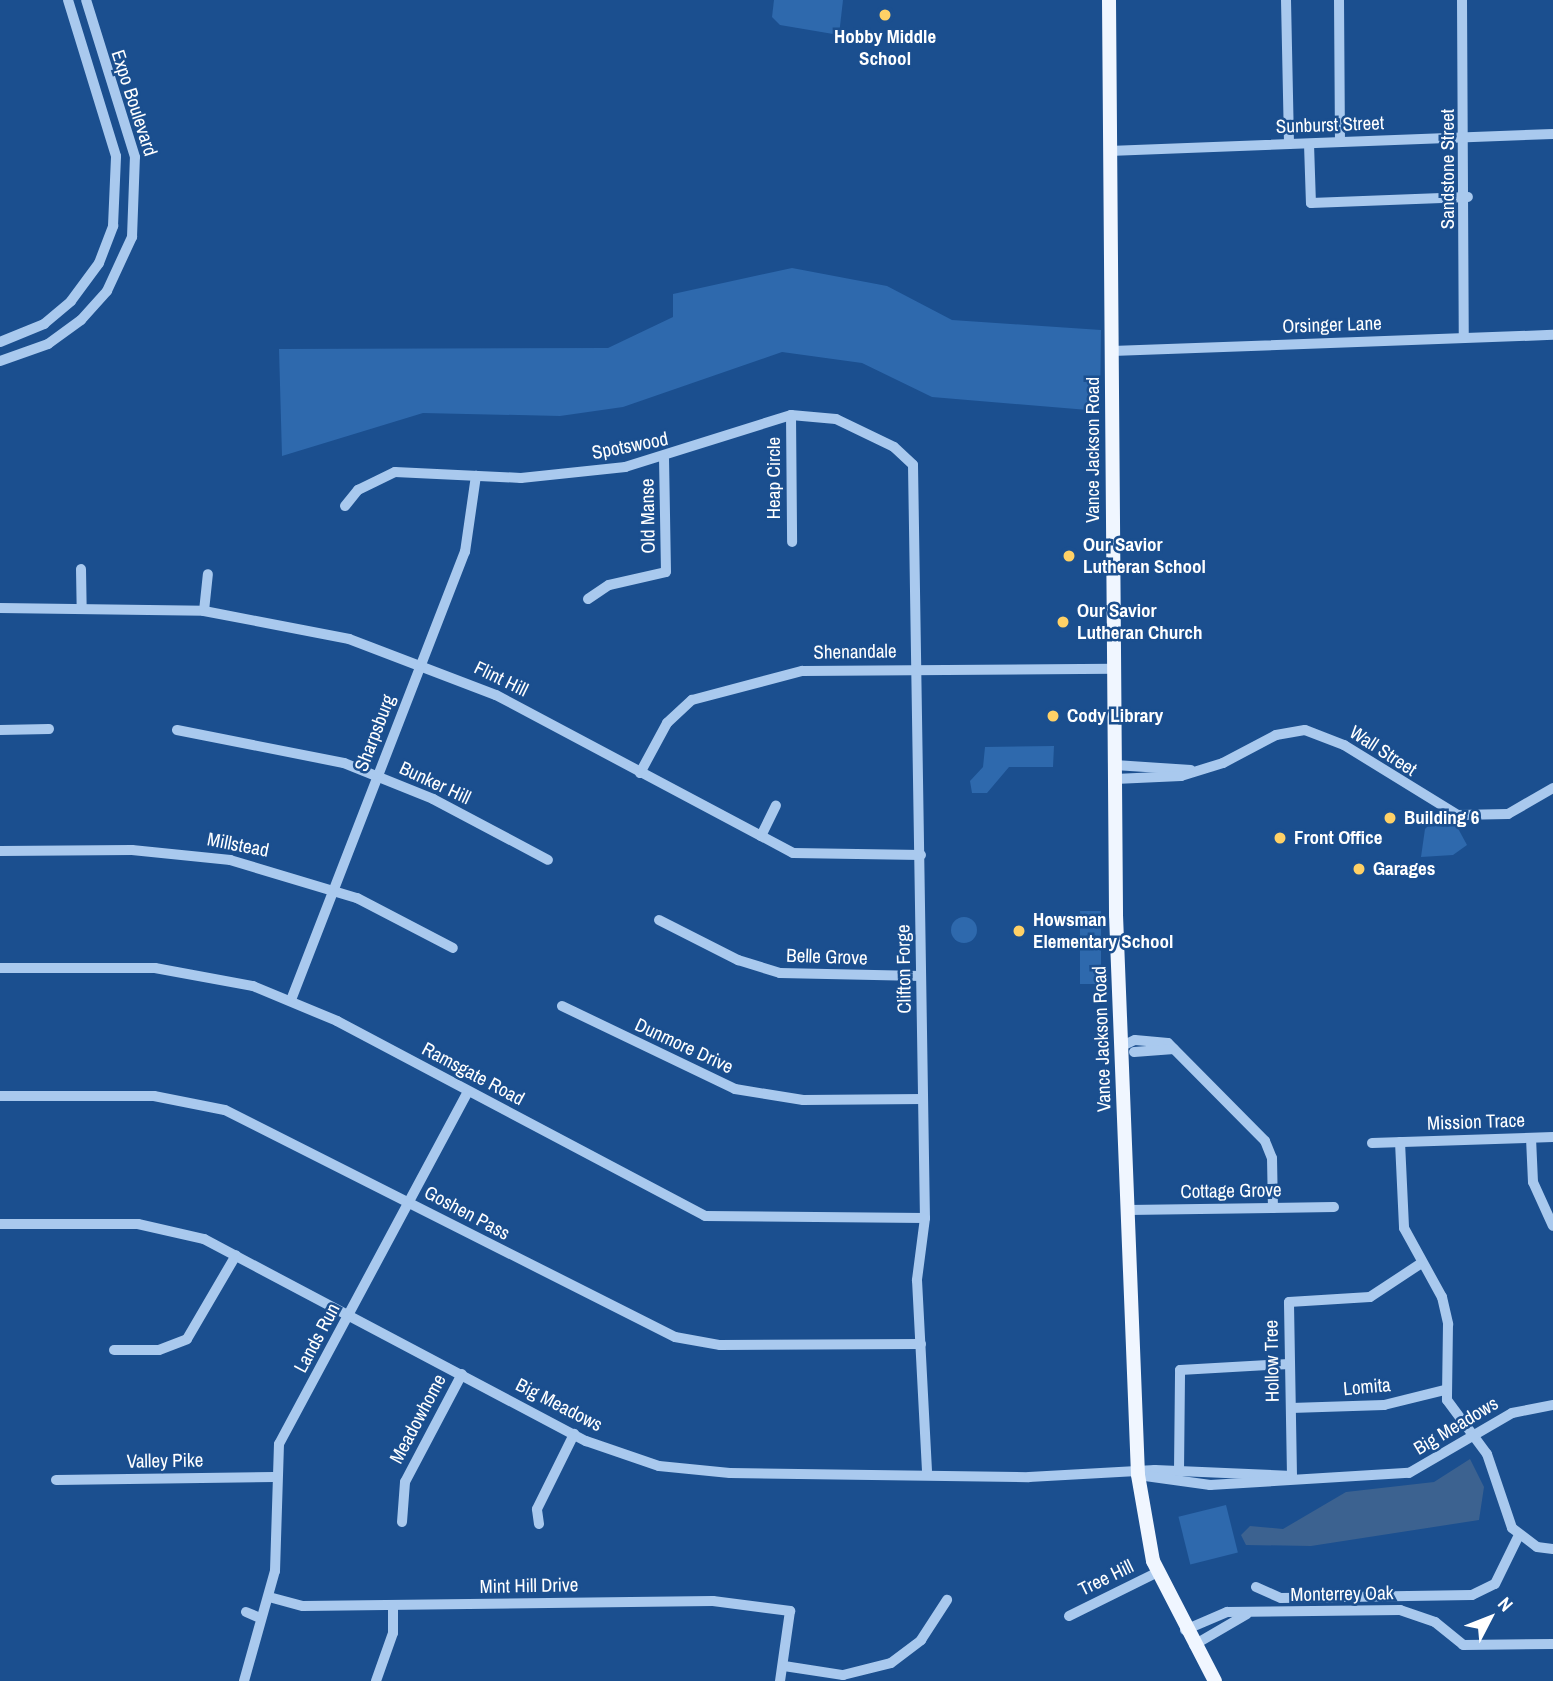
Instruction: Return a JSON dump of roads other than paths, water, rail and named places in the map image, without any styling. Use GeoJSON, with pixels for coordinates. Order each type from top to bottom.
{"type":"FeatureCollection","features":[{"type":"Feature","properties":{"kind":"main road","name":"Vance Jackson Road"},"geometry":{"type":"LineString","coordinates":[[1109,0],[1115,772],[1129,1048],[1128,1210],[1138,1475],[1158,1572],[1185,1630],[1215,1681]]}},
{"type":"Feature","properties":{"kind":"street","name":"Expo Boulevard"},"geometry":{"type":"LineString","coordinates":[[0,342],[58,313],[99,263],[113,226],[118,173],[68,0]]}},
{"type":"Feature","properties":{"kind":"street","name":"Expo Boulevard"},"geometry":{"type":"LineString","coordinates":[[0,361],[63,335],[96,306],[116,275],[137,214],[138,175],[86,0]]}},
{"type":"Feature","properties":{"kind":"street"},"geometry":{"type":"LineString","coordinates":[[1286,0],[1289,144]]}},
{"type":"Feature","properties":{"kind":"street"},"geometry":{"type":"LineString","coordinates":[[1339,0],[1340,141]]}},
{"type":"Feature","properties":{"kind":"street","name":"Sandstone Street"},"geometry":{"type":"LineString","coordinates":[[1462,0],[1468,197],[1464,338]]}},
{"type":"Feature","properties":{"kind":"street","name":"Sunburst Street"},"geometry":{"type":"LineString","coordinates":[[1109,151],[1553,134]]}},
{"type":"Feature","properties":{"kind":"street"},"geometry":{"type":"LineString","coordinates":[[1309,144],[1311,203],[1468,197]]}},
{"type":"Feature","properties":{"kind":"street"},"geometry":{"type":"LineString","coordinates":[[99,263],[116,275]]}},
{"type":"Feature","properties":{"kind":"street","name":"Orsinger Lane"},"geometry":{"type":"LineString","coordinates":[[1112,351],[1553,335]]}},
{"type":"Feature","properties":{"kind":"street","name":"Spotswood"},"geometry":{"type":"LineString","coordinates":[[345,506],[358,490],[395,472],[476,476],[558,475],[664,459],[758,421],[791,415],[836,419],[894,447],[913,465]]}},
{"type":"Feature","properties":{"kind":"street","name":"Heap Circle"},"geometry":{"type":"LineString","coordinates":[[791,415],[792,542]]}},
{"type":"Feature","properties":{"kind":"street","name":"Old Manse"},"geometry":{"type":"LineString","coordinates":[[588,599],[609,585],[666,572],[664,459]]}},
{"type":"Feature","properties":{"kind":"street","name":"Clifton Forge"},"geometry":{"type":"LineString","coordinates":[[913,465],[919,668],[925,1218],[918,1280],[927,1471]]}},
{"type":"Feature","properties":{"kind":"street","name":"Sharpsburg"},"geometry":{"type":"LineString","coordinates":[[291,1000],[471,532],[476,476]]}},
{"type":"Feature","properties":{"kind":"street"},"geometry":{"type":"LineString","coordinates":[[81,569],[82,608]]}},
{"type":"Feature","properties":{"kind":"street"},"geometry":{"type":"LineString","coordinates":[[204,611],[208,574]]}},
{"type":"Feature","properties":{"kind":"street","name":"Flint Hill"},"geometry":{"type":"LineString","coordinates":[[0,608],[204,611],[314,629],[421,663],[496,695],[761,836],[810,856],[920,855]]}},
{"type":"Feature","properties":{"kind":"street","name":"Shenandale"},"geometry":{"type":"LineString","coordinates":[[640,772],[672,716],[708,692],[802,671],[919,668],[1114,669]]}},
{"type":"Feature","properties":{"kind":"street"},"geometry":{"type":"LineString","coordinates":[[0,730],[48,729]]}},
{"type":"Feature","properties":{"kind":"street","name":"Bunker Hill"},"geometry":{"type":"LineString","coordinates":[[177,730],[304,751],[377,775],[548,860]]}},
{"type":"Feature","properties":{"kind":"street","name":"Wall Street"},"geometry":{"type":"LineString","coordinates":[[1115,772],[1191,770],[1223,763],[1276,735],[1305,730],[1344,745],[1458,815],[1508,814],[1553,788]]}},
{"type":"Feature","properties":{"kind":"street"},"geometry":{"type":"LineString","coordinates":[[761,836],[776,805]]}},
{"type":"Feature","properties":{"kind":"street","name":"Millstead"},"geometry":{"type":"LineString","coordinates":[[0,851],[183,853],[279,871],[334,890],[453,948]]}},
{"type":"Feature","properties":{"kind":"street","name":"Belle Grove"},"geometry":{"type":"LineString","coordinates":[[659,920],[738,960],[780,973],[921,976]]}},
{"type":"Feature","properties":{"kind":"street","name":"Ramsgate Road"},"geometry":{"type":"LineString","coordinates":[[0,968],[155,968],[203,973],[291,1000],[705,1216],[925,1218]]}},
{"type":"Feature","properties":{"kind":"street","name":"Dunmore Drive"},"geometry":{"type":"LineString","coordinates":[[562,1006],[735,1088],[803,1100],[923,1099]]}},
{"type":"Feature","properties":{"kind":"street"},"geometry":{"type":"LineString","coordinates":[[1174,1049],[1154,1052],[1138,1059],[1129,1048],[1147,1040],[1174,1049],[1265,1141],[1272,1158],[1273,1208]]}},
{"type":"Feature","properties":{"kind":"street","name":"Lands Run"},"geometry":{"type":"LineString","coordinates":[[244,1681],[260,1618],[269,1597],[277,1556],[274,1477],[279,1444],[468,1091]]}},
{"type":"Feature","properties":{"kind":"street","name":"Goshen Pass"},"geometry":{"type":"LineString","coordinates":[[0,1096],[190,1101],[258,1123],[676,1337],[737,1345],[921,1344]]}},
{"type":"Feature","properties":{"kind":"street","name":"Mission Trace"},"geometry":{"type":"LineString","coordinates":[[1372,1143],[1553,1137]]}},
{"type":"Feature","properties":{"kind":"street"},"geometry":{"type":"LineString","coordinates":[[1531,1138],[1534,1182],[1553,1226]]}},
{"type":"Feature","properties":{"kind":"street","name":"Mission Trace"},"geometry":{"type":"LineString","coordinates":[[1400,1142],[1404,1228],[1420,1264],[1445,1307],[1445,1390]]}},
{"type":"Feature","properties":{"kind":"street","name":"Cottage Grove"},"geometry":{"type":"LineString","coordinates":[[1128,1210],[1334,1208]]}},
{"type":"Feature","properties":{"kind":"street","name":"Big Meadows"},"geometry":{"type":"LineString","coordinates":[[0,1224],[160,1227],[236,1255],[574,1434],[622,1455],[694,1471],[1138,1475],[1179,1471],[1279,1471],[1292,1476]]}},
{"type":"Feature","properties":{"kind":"street"},"geometry":{"type":"LineString","coordinates":[[114,1350],[159,1350],[187,1339],[236,1255]]}},
{"type":"Feature","properties":{"kind":"street","name":"Hollow Tree"},"geometry":{"type":"LineString","coordinates":[[1292,1476],[1289,1302],[1370,1297],[1420,1264]]}},
{"type":"Feature","properties":{"kind":"street"},"geometry":{"type":"LineString","coordinates":[[1179,1471],[1180,1370],[1289,1364]]}},
{"type":"Feature","properties":{"kind":"street","name":"Meadowhome"},"geometry":{"type":"LineString","coordinates":[[402,1522],[405,1482],[462,1374]]}},
{"type":"Feature","properties":{"kind":"street"},"geometry":{"type":"LineString","coordinates":[[1445,1390],[1475,1437],[1518,1537],[1553,1549]]}},
{"type":"Feature","properties":{"kind":"street","name":"Lomita"},"geometry":{"type":"LineString","coordinates":[[1290,1408],[1384,1405],[1445,1390]]}},
{"type":"Feature","properties":{"kind":"street","name":"Big Meadows"},"geometry":{"type":"LineString","coordinates":[[1138,1475],[1196,1485],[1292,1476],[1409,1472],[1475,1437],[1512,1413],[1553,1405]]}},
{"type":"Feature","properties":{"kind":"street"},"geometry":{"type":"LineString","coordinates":[[539,1524],[540,1502],[574,1434]]}},
{"type":"Feature","properties":{"kind":"street","name":"Valley Pike"},"geometry":{"type":"LineString","coordinates":[[56,1480],[274,1477]]}},
{"type":"Feature","properties":{"kind":"street"},"geometry":{"type":"LineString","coordinates":[[1256,1587],[1281,1598],[1472,1595],[1495,1584],[1518,1537]]}},
{"type":"Feature","properties":{"kind":"street","name":"Tree Hill"},"geometry":{"type":"LineString","coordinates":[[1069,1616],[1158,1572]]}},
{"type":"Feature","properties":{"kind":"street","name":"Mint Hill Drive"},"geometry":{"type":"LineString","coordinates":[[269,1597],[303,1606],[713,1601],[790,1611],[785,1666]]}},
{"type":"Feature","properties":{"kind":"street"},"geometry":{"type":"LineString","coordinates":[[780,1681],[785,1666],[831,1675],[882,1667],[921,1640],[947,1600]]}},
{"type":"Feature","properties":{"kind":"street"},"geometry":{"type":"LineString","coordinates":[[376,1681],[391,1642],[393,1605]]}},
{"type":"Feature","properties":{"kind":"street","name":"Monterrey Oak"},"geometry":{"type":"LineString","coordinates":[[1185,1630],[1218,1613],[1407,1610],[1436,1622],[1463,1645],[1553,1644]]}},
{"type":"Feature","properties":{"kind":"street"},"geometry":{"type":"LineString","coordinates":[[246,1612],[260,1618]]}},
{"type":"Feature","properties":{"kind":"street"},"geometry":{"type":"LineString","coordinates":[[1218,1613],[1226,1626]]}},
{"type":"Feature","properties":{"kind":"street","name":"Monterrey Oak"},"geometry":{"type":"LineString","coordinates":[[1194,1645],[1247,1614]]}},
{"type":"Feature","properties":{"kind":"place","name":"Hobby Middle School"},"geometry":{"type":"Point","coordinates":[885,15]}},
{"type":"Feature","properties":{"kind":"place","name":"Our Savior Lutheran School"},"geometry":{"type":"Point","coordinates":[1069,556]}},
{"type":"Feature","properties":{"kind":"place","name":"Our Savior Lutheran Church"},"geometry":{"type":"Point","coordinates":[1063,622]}},
{"type":"Feature","properties":{"kind":"place","name":"Cody Library"},"geometry":{"type":"Point","coordinates":[1053,716]}},
{"type":"Feature","properties":{"kind":"place","name":"Building 6"},"geometry":{"type":"Point","coordinates":[1390,818]}},
{"type":"Feature","properties":{"kind":"place","name":"Front Office"},"geometry":{"type":"Point","coordinates":[1280,838]}},
{"type":"Feature","properties":{"kind":"place","name":"Garages"},"geometry":{"type":"Point","coordinates":[1359,869]}},
{"type":"Feature","properties":{"kind":"place","name":"Howsman Elementary School"},"geometry":{"type":"Point","coordinates":[1019,931]}}]}
